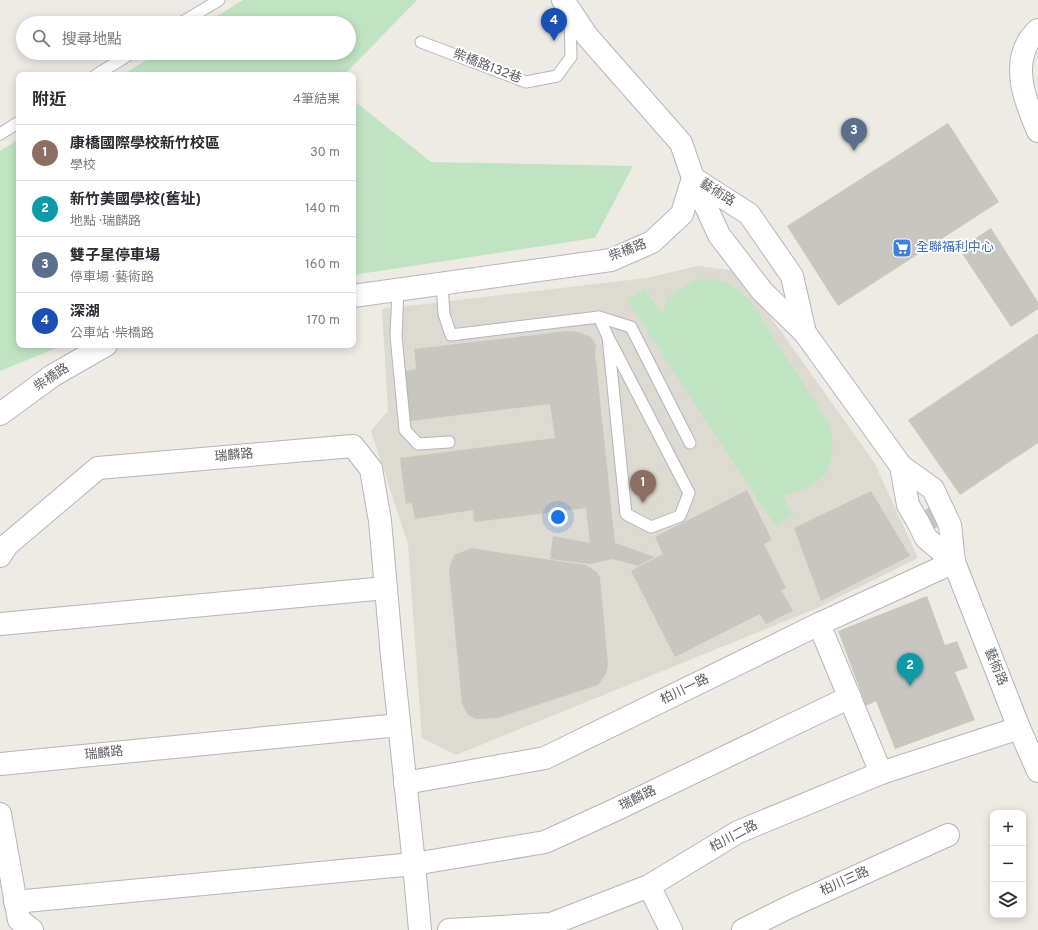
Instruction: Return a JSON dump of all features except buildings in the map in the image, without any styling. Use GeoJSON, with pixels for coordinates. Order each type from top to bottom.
{"type":"FeatureCollection","features":[{"type":"Feature","properties":{"kind":"street"},"geometry":{"type":"LineString","coordinates":[[566,6],[587,36],[681,143],[693,178]]}},
{"type":"Feature","properties":{"kind":"street"},"geometry":{"type":"LineString","coordinates":[[1038,30],[1025,48],[1021,74],[1027,107],[1038,131]]}},
{"type":"Feature","properties":{"kind":"street","name":"柴橋路"},"geometry":{"type":"LineString","coordinates":[[356,296],[611,260],[652,242],[682,214],[693,178]]}},
{"type":"Feature","properties":{"kind":"street","name":"藝術路"},"geometry":{"type":"LineString","coordinates":[[693,178],[750,214],[792,276],[805,333]]}},
{"type":"Feature","properties":{"kind":"street","name":"藝術路"},"geometry":{"type":"LineString","coordinates":[[693,178],[719,235],[762,291],[805,333],[901,466],[933,490],[950,525],[954,562],[1019,728],[1038,771]]}},
{"type":"Feature","properties":{"kind":"street","name":"柴橋路"},"geometry":{"type":"LineString","coordinates":[[0,414],[52,376],[101,348]]}},
{"type":"Feature","properties":{"kind":"street","name":"瑞麟路"},"geometry":{"type":"LineString","coordinates":[[0,556],[7,545],[98,468],[353,446],[371,469],[380,521],[420,930]]}},
{"type":"Feature","properties":{"kind":"street","name":"藝術路"},"geometry":{"type":"LineString","coordinates":[[901,466],[908,505],[926,538],[954,562]]}},
{"type":"Feature","properties":{"kind":"street","name":"柏川一路"},"geometry":{"type":"LineString","coordinates":[[405,783],[545,758],[819,624],[954,562]]}},
{"type":"Feature","properties":{"kind":"street"},"geometry":{"type":"LineString","coordinates":[[0,624],[386,588]]}},
{"type":"Feature","properties":{"kind":"street"},"geometry":{"type":"LineString","coordinates":[[819,624],[881,773]]}},
{"type":"Feature","properties":{"kind":"street","name":"瑞麟路"},"geometry":{"type":"LineString","coordinates":[[15,902],[414,864],[545,842],[850,698]]}},
{"type":"Feature","properties":{"kind":"street","name":"瑞麟路"},"geometry":{"type":"LineString","coordinates":[[0,764],[399,725]]}},
{"type":"Feature","properties":{"kind":"street","name":"柏川二路"},"geometry":{"type":"LineString","coordinates":[[449,930],[551,924],[649,886],[738,832],[881,773],[1019,728]]}},
{"type":"Feature","properties":{"kind":"street"},"geometry":{"type":"LineString","coordinates":[[0,814],[19,920],[32,930]]}},
{"type":"Feature","properties":{"kind":"street","name":"柏川三路"},"geometry":{"type":"LineString","coordinates":[[743,930],[789,907],[948,835]]}},
{"type":"Feature","properties":{"kind":"street"},"geometry":{"type":"LineString","coordinates":[[649,886],[671,930]]}},
{"type":"Feature","properties":{"kind":"lane"},"geometry":{"type":"LineString","coordinates":[[193,16],[219,0]]}},
{"type":"Feature","properties":{"kind":"lane","name":"柴橋路132巷"},"geometry":{"type":"LineString","coordinates":[[420,42],[526,82],[557,76],[571,57],[566,6]]}},
{"type":"Feature","properties":{"kind":"lane"},"geometry":{"type":"LineString","coordinates":[[101,72],[121,60]]}},
{"type":"Feature","properties":{"kind":"lane"},"geometry":{"type":"LineString","coordinates":[[0,134],[16,124]]}},
{"type":"Feature","properties":{"kind":"lane"},"geometry":{"type":"LineString","coordinates":[[442,284],[444,314],[451,335],[599,316],[631,327],[690,443]]}},
{"type":"Feature","properties":{"kind":"lane"},"geometry":{"type":"LineString","coordinates":[[398,291],[396,336],[404,430],[418,444],[449,442]]}},
{"type":"Feature","properties":{"kind":"lane"},"geometry":{"type":"LineString","coordinates":[[599,316],[608,337],[689,493],[680,516],[651,527],[626,514],[608,337]]}},
{"type":"Feature","properties":{"kind":"shaded area"},"geometry":{"type":"Polygon","coordinates":[[[697,266],[738,271],[874,462],[918,558],[815,609],[456,755],[422,738],[408,544],[371,431],[388,411],[382,309],[647,278],[697,266]]]}},
{"type":"Feature","properties":{"kind":"green space"},"geometry":{"type":"Polygon","coordinates":[[[243,0],[417,0],[347,72],[127,72],[147,60],[356,60],[356,16],[217,16],[243,0]]]}},
{"type":"Feature","properties":{"kind":"green space"},"geometry":{"type":"Polygon","coordinates":[[[356,102],[431,162],[633,166],[595,238],[356,275],[356,102]]]}},
{"type":"Feature","properties":{"kind":"green space"},"geometry":{"type":"Polygon","coordinates":[[[16,141],[16,348],[57,348],[0,371],[0,151],[16,141]]]}},
{"type":"Feature","properties":{"kind":"green space"},"geometry":{"type":"Polygon","coordinates":[[[710,279],[734,286],[752,303],[829,424],[832,439],[832,455],[828,470],[817,482],[783,496],[793,516],[775,526],[627,300],[644,289],[663,314],[667,298],[680,288],[694,281],[710,279]]]}},
{"type":"Feature","properties":{"kind":"place","name":"深湖"},"geometry":{"type":"Point","coordinates":[554,41]}},
{"type":"Feature","properties":{"kind":"place","name":"雙子星停車場"},"geometry":{"type":"Point","coordinates":[854,151]}},
{"type":"Feature","properties":{"kind":"place","name":"全聯福利中心"},"geometry":{"type":"Point","coordinates":[902,248]}},
{"type":"Feature","properties":{"kind":"place","name":"康橋國際學校新竹校區"},"geometry":{"type":"Point","coordinates":[643,503]}},
{"type":"Feature","properties":{"kind":"place","name":"新竹美國學校(舊址)"},"geometry":{"type":"Point","coordinates":[910,686]}}]}
